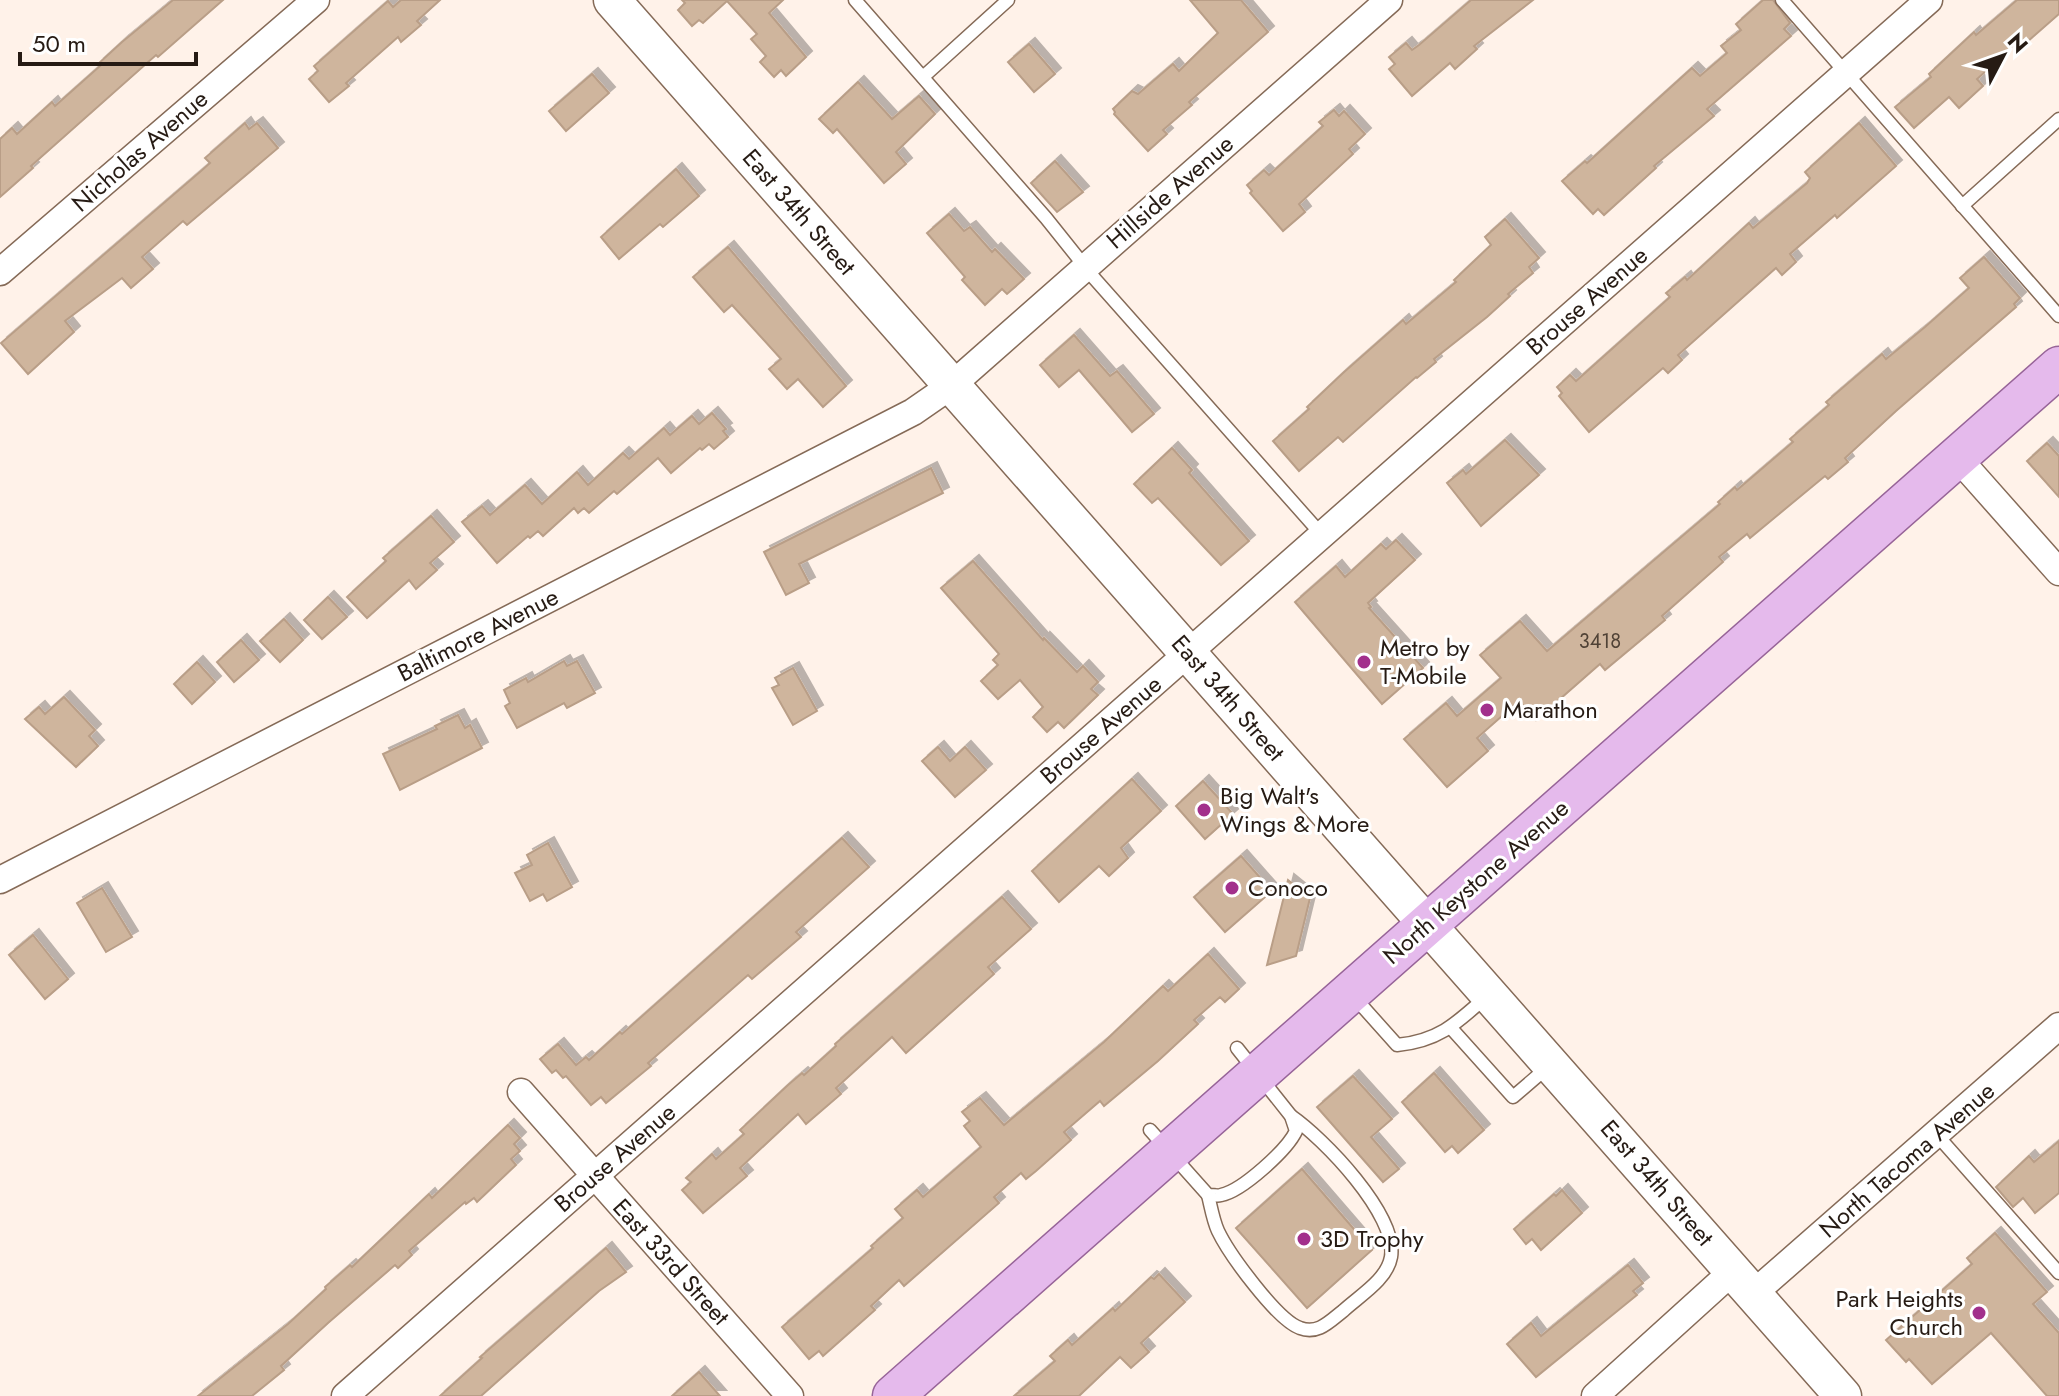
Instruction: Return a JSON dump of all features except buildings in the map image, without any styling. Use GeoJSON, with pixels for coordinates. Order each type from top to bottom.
{"type":"FeatureCollection","features":[{"type":"Feature","properties":{"kind":"main road","name":"East 34th Street"},"geometry":{"type":"LineString","coordinates":[[623,4],[952,385],[1843,1396]]}},
{"type":"Feature","properties":{"kind":"main road","name":"North Keystone Avenue"},"geometry":{"type":"LineString","coordinates":[[893,1396],[1248,1061],[1350,992],[2059,367]]}},
{"type":"Feature","properties":{"kind":"street","name":"Nicholas Avenue"},"geometry":{"type":"LineString","coordinates":[[0,272],[316,0]]}},
{"type":"Feature","properties":{"kind":"street","name":"Hillside Avenue"},"geometry":{"type":"LineString","coordinates":[[952,385],[1389,0]]}},
{"type":"Feature","properties":{"kind":"street","name":"Brouse Avenue"},"geometry":{"type":"LineString","coordinates":[[345,1396],[1929,0]]}},
{"type":"Feature","properties":{"kind":"street","name":"Baltimore Avenue"},"geometry":{"type":"LineString","coordinates":[[0,880],[913,412],[952,385]]}},
{"type":"Feature","properties":{"kind":"street"},"geometry":{"type":"LineString","coordinates":[[1957,457],[2059,572]]}},
{"type":"Feature","properties":{"kind":"street","name":"North Tacoma Avenue"},"geometry":{"type":"LineString","coordinates":[[1595,1396],[1936,1134],[2059,1026]]}},
{"type":"Feature","properties":{"kind":"street","name":"East 33rd Street"},"geometry":{"type":"LineString","coordinates":[[521,1092],[790,1396]]}},
{"type":"Feature","properties":{"kind":"lane"},"geometry":{"type":"LineString","coordinates":[[855,0],[1046,218],[1084,267],[1322,535]]}},
{"type":"Feature","properties":{"kind":"lane"},"geometry":{"type":"LineString","coordinates":[[923,77],[1008,0]]}},
{"type":"Feature","properties":{"kind":"lane"},"geometry":{"type":"LineString","coordinates":[[1782,0],[2059,316]]}},
{"type":"Feature","properties":{"kind":"lane"},"geometry":{"type":"LineString","coordinates":[[1962,206],[2059,119]]}},
{"type":"Feature","properties":{"kind":"lane"},"geometry":{"type":"LineString","coordinates":[[1350,992],[1397,1045],[1422,1043],[1451,1028],[1490,994]]}},
{"type":"Feature","properties":{"kind":"lane"},"geometry":{"type":"LineString","coordinates":[[1451,1028],[1513,1097],[1551,1064]]}},
{"type":"Feature","properties":{"kind":"lane"},"geometry":{"type":"LineString","coordinates":[[1160,1141],[1208,1195],[1218,1231],[1239,1265],[1266,1299],[1290,1322],[1302,1329],[1316,1330],[1328,1324],[1382,1275],[1391,1256],[1388,1233],[1358,1181],[1324,1142],[1291,1116],[1248,1061]]}},
{"type":"Feature","properties":{"kind":"lane"},"geometry":{"type":"LineString","coordinates":[[1208,1195],[1221,1196],[1237,1189],[1290,1143],[1296,1131],[1291,1116]]}},
{"type":"Feature","properties":{"kind":"lane"},"geometry":{"type":"LineString","coordinates":[[1936,1134],[2059,1273]]}},
{"type":"Feature","properties":{"kind":"place","name":"Metro by T-Mobile"},"geometry":{"type":"Point","coordinates":[1364,662]}},
{"type":"Feature","properties":{"kind":"place","name":"Marathon"},"geometry":{"type":"Point","coordinates":[1487,710]}},
{"type":"Feature","properties":{"kind":"place","name":"Big Walt's Wings & More"},"geometry":{"type":"Point","coordinates":[1204,810]}},
{"type":"Feature","properties":{"kind":"place","name":"Conoco"},"geometry":{"type":"Point","coordinates":[1232,888]}},
{"type":"Feature","properties":{"kind":"place","name":"3D Trophy"},"geometry":{"type":"Point","coordinates":[1304,1239]}},
{"type":"Feature","properties":{"kind":"place","name":"Park Heights Church"},"geometry":{"type":"Point","coordinates":[1979,1313]}}]}
